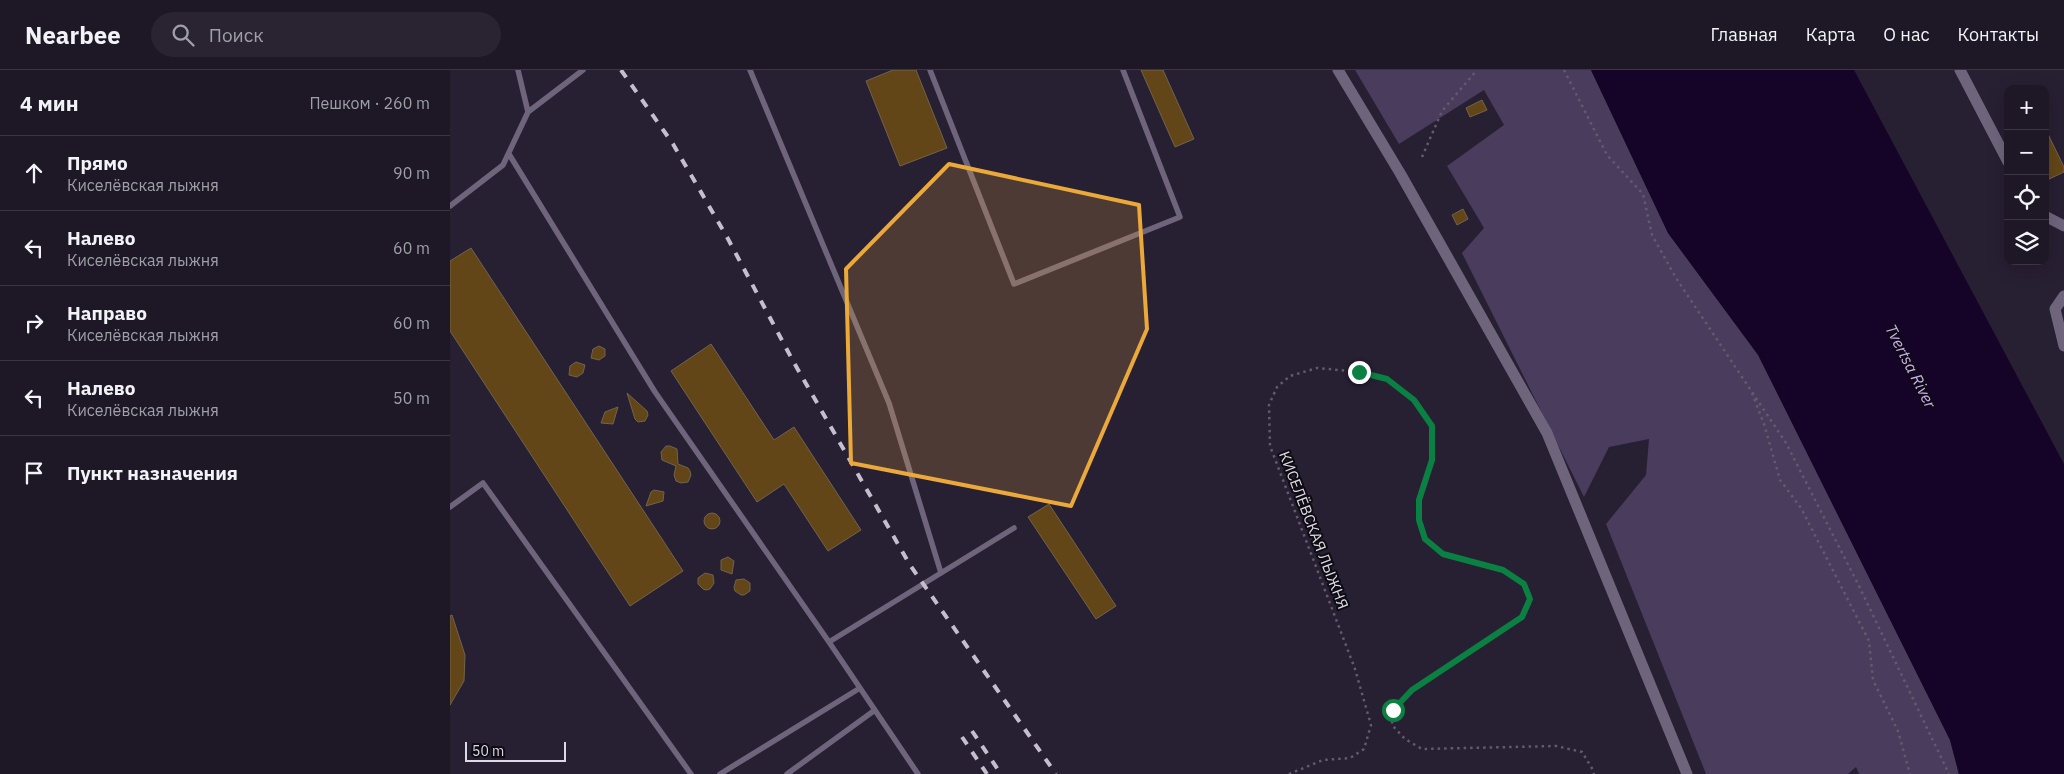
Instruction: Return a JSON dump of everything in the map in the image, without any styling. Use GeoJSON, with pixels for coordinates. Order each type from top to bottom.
{"type":"FeatureCollection","features":[{"type":"Feature","properties":{"kind":"street"},"geometry":{"type":"LineString","coordinates":[[1338,70],[1400,172],[1547,433],[1687,774]]}},
{"type":"Feature","properties":{"kind":"street"},"geometry":{"type":"LineString","coordinates":[[1960,70],[2004,154]]}},
{"type":"Feature","properties":{"kind":"street"},"geometry":{"type":"LineString","coordinates":[[2049,218],[2064,226]]}},
{"type":"Feature","properties":{"kind":"street"},"geometry":{"type":"LineString","coordinates":[[2063,296],[2056,309],[2064,346]]}},
{"type":"Feature","properties":{"kind":"lane"},"geometry":{"type":"LineString","coordinates":[[518,70],[528,112]]}},
{"type":"Feature","properties":{"kind":"lane"},"geometry":{"type":"LineString","coordinates":[[450,206],[503,165],[528,112],[583,70]]}},
{"type":"Feature","properties":{"kind":"lane"},"geometry":{"type":"LineString","coordinates":[[750,70],[889,403],[941,573]]}},
{"type":"Feature","properties":{"kind":"lane"},"geometry":{"type":"LineString","coordinates":[[930,70],[1014,284],[1180,217],[1123,70]]}},
{"type":"Feature","properties":{"kind":"lane"},"geometry":{"type":"LineString","coordinates":[[509,154],[655,392],[829,642],[918,774]]}},
{"type":"Feature","properties":{"kind":"lane"},"geometry":{"type":"LineString","coordinates":[[450,507],[484,483],[691,774]]}},
{"type":"Feature","properties":{"kind":"lane"},"geometry":{"type":"LineString","coordinates":[[829,642],[1014,528]]}},
{"type":"Feature","properties":{"kind":"lane"},"geometry":{"type":"LineString","coordinates":[[720,774],[860,688]]}},
{"type":"Feature","properties":{"kind":"lane"},"geometry":{"type":"LineString","coordinates":[[787,774],[875,710]]}},
{"type":"Feature","properties":{"kind":"path"},"geometry":{"type":"LineString","coordinates":[[1422,157],[1442,111],[1477,70]]}},
{"type":"Feature","properties":{"kind":"path"},"geometry":{"type":"LineString","coordinates":[[1564,70],[1607,155],[1643,194],[1652,235],[1676,278],[1786,443],[1859,586],[1949,774]]}},
{"type":"Feature","properties":{"kind":"path","name":"КИСЕЛЁВСКАЯ ЛЫЖНЯ"},"geometry":{"type":"LineString","coordinates":[[1289,774],[1324,760],[1350,758],[1364,748],[1371,725],[1355,669],[1270,446],[1269,405],[1277,387],[1290,376],[1317,368],[1359,372],[1387,379],[1414,400],[1432,426],[1432,460],[1419,500],[1419,520],[1425,539],[1443,554],[1503,570],[1524,584],[1530,599],[1522,617],[1412,690],[1393,710],[1392,725],[1405,739],[1422,749],[1556,746],[1582,752],[1594,774]]}},
{"type":"Feature","properties":{"kind":"path"},"geometry":{"type":"LineString","coordinates":[[1750,388],[1764,424],[1780,480],[1801,508],[1869,641],[1873,680],[1898,731],[1910,774]]}},
{"type":"Feature","properties":{"kind":"highlighted area"},"geometry":{"type":"Polygon","coordinates":[[[949,164],[1139,205],[1147,329],[1071,506],[851,463],[846,269],[949,164]]]}},
{"type":"Feature","properties":{"kind":"shaded area"},"geometry":{"type":"Polygon","coordinates":[[[1355,70],[1591,70],[1668,233],[1758,354],[1950,740],[1959,774],[1859,774],[1856,767],[1848,774],[1706,774],[1606,524],[1646,475],[1649,439],[1609,447],[1584,497],[1462,253],[1484,228],[1447,166],[1504,125],[1484,90],[1399,144],[1355,70]]]}},
{"type":"Feature","properties":{"kind":"water","name":"Tvertsa River"},"geometry":{"type":"Polygon","coordinates":[[[1591,70],[1854,70],[2064,464],[2064,774],[1959,774],[1950,740],[1758,355],[1668,233],[1591,70]]]}},
{"type":"Feature","properties":{"kind":"building"},"geometry":{"type":"Polygon","coordinates":[[[893,70],[916,70],[947,148],[900,166],[866,81],[893,70]]]}},
{"type":"Feature","properties":{"kind":"building"},"geometry":{"type":"Polygon","coordinates":[[[1141,70],[1163,70],[1194,139],[1175,147],[1141,70]]]}},
{"type":"Feature","properties":{"kind":"building"},"geometry":{"type":"Polygon","coordinates":[[[1482,100],[1487,110],[1470,117],[1466,108],[1482,100]]]}},
{"type":"Feature","properties":{"kind":"building"},"geometry":{"type":"Polygon","coordinates":[[[2049,136],[2064,167],[2064,172],[2049,179],[2049,136]]]}},
{"type":"Feature","properties":{"kind":"building"},"geometry":{"type":"Polygon","coordinates":[[[1463,209],[1468,219],[1457,225],[1452,215],[1463,209]]]}},
{"type":"Feature","properties":{"kind":"building"},"geometry":{"type":"Polygon","coordinates":[[[471,248],[683,571],[630,606],[450,331],[450,261],[471,248]]]}},
{"type":"Feature","properties":{"kind":"building"},"geometry":{"type":"Polygon","coordinates":[[[711,344],[774,440],[794,427],[861,530],[828,551],[784,484],[757,502],[671,371],[711,344]]]}},
{"type":"Feature","properties":{"kind":"building"},"geometry":{"type":"Polygon","coordinates":[[[599,346],[605,349],[605,356],[599,360],[591,358],[593,349],[599,346]]]}},
{"type":"Feature","properties":{"kind":"building"},"geometry":{"type":"Polygon","coordinates":[[[576,362],[585,365],[583,373],[577,377],[569,375],[570,366],[576,362]]]}},
{"type":"Feature","properties":{"kind":"building"},"geometry":{"type":"Polygon","coordinates":[[[627,393],[647,411],[648,415],[645,421],[638,422],[635,419],[627,393]]]}},
{"type":"Feature","properties":{"kind":"building"},"geometry":{"type":"Polygon","coordinates":[[[618,407],[613,424],[601,423],[605,412],[618,407]]]}},
{"type":"Feature","properties":{"kind":"building"},"geometry":{"type":"Polygon","coordinates":[[[666,446],[677,449],[678,464],[688,468],[690,471],[691,475],[688,482],[681,483],[676,481],[674,475],[676,466],[662,460],[661,452],[666,446]]]}},
{"type":"Feature","properties":{"kind":"building"},"geometry":{"type":"Polygon","coordinates":[[[654,490],[664,492],[663,501],[646,506],[651,492],[654,490]]]}},
{"type":"Feature","properties":{"kind":"building"},"geometry":{"type":"Polygon","coordinates":[[[1049,504],[1116,606],[1096,619],[1028,517],[1049,504]]]}},
{"type":"Feature","properties":{"kind":"building"},"geometry":{"type":"Polygon","coordinates":[[[709,513],[715,513],[720,518],[718,527],[709,529],[704,524],[704,518],[709,513]]]}},
{"type":"Feature","properties":{"kind":"building"},"geometry":{"type":"Polygon","coordinates":[[[728,557],[734,561],[732,574],[721,570],[721,560],[728,557]]]}},
{"type":"Feature","properties":{"kind":"building"},"geometry":{"type":"Polygon","coordinates":[[[705,573],[713,575],[714,583],[710,589],[706,590],[698,584],[698,578],[705,573]]]}},
{"type":"Feature","properties":{"kind":"building"},"geometry":{"type":"Polygon","coordinates":[[[744,579],[750,583],[750,591],[741,595],[735,591],[734,587],[736,580],[744,579]]]}},
{"type":"Feature","properties":{"kind":"building"},"geometry":{"type":"Polygon","coordinates":[[[452,615],[465,655],[464,681],[450,705],[450,616],[452,615]]]}},
{"type":"Feature","properties":{"kind":"railway"},"geometry":{"type":"LineString","coordinates":[[621,70],[673,144],[727,237],[793,361],[910,565],[1056,774]]}},
{"type":"Feature","properties":{"kind":"railway"},"geometry":{"type":"LineString","coordinates":[[972,731],[1001,774]]}},
{"type":"Feature","properties":{"kind":"railway"},"geometry":{"type":"LineString","coordinates":[[962,737],[987,774]]}},
{"type":"Feature","properties":{"kind":"route"},"geometry":{"type":"LineString","coordinates":[[1359,372],[1387,379],[1414,400],[1432,426],[1432,460],[1419,500],[1419,520],[1425,539],[1443,554],[1503,570],[1524,584],[1530,599],[1522,617],[1412,690],[1393,710]]}}]}
